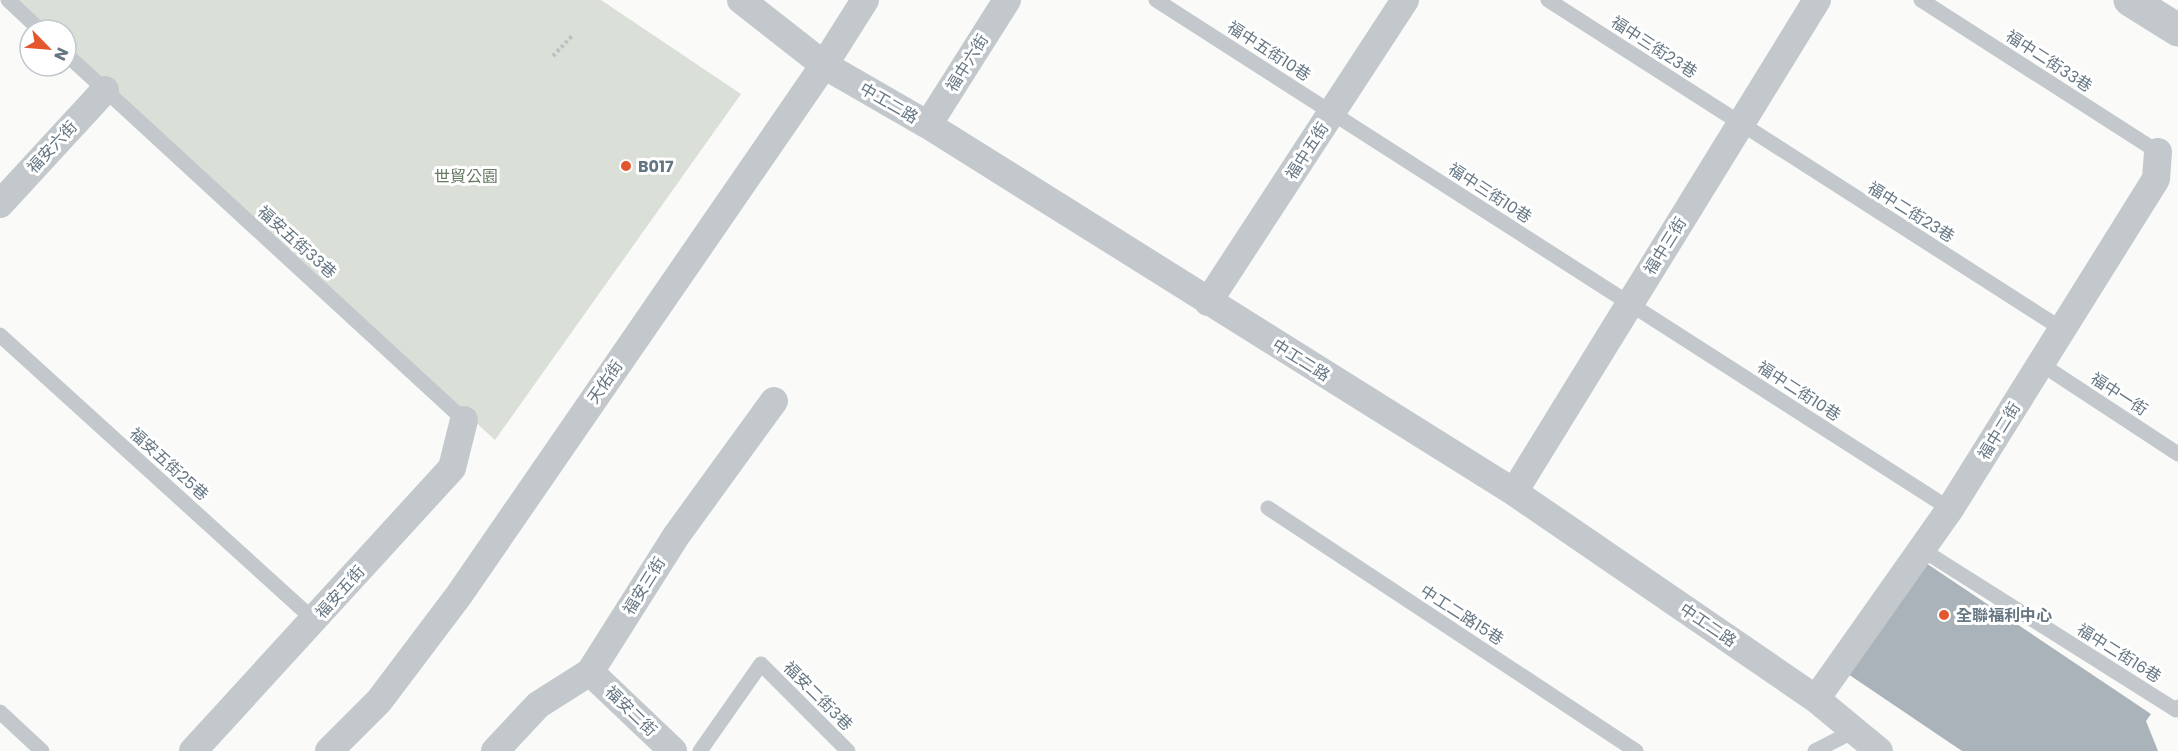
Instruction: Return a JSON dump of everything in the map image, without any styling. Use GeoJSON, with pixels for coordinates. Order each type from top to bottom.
{"type":"FeatureCollection","features":[{"type":"Feature","properties":{"kind":"street","name":"中工二路"},"geometry":{"type":"LineString","coordinates":[[741,0],[824,65],[928,125],[1514,492],[1816,699],[1879,751]]}},
{"type":"Feature","properties":{"kind":"street","name":"天佑街"},"geometry":{"type":"LineString","coordinates":[[329,751],[379,700],[459,595],[824,65],[866,0]]}},
{"type":"Feature","properties":{"kind":"street","name":"福中六街"},"geometry":{"type":"LineString","coordinates":[[928,125],[1007,0]]}},
{"type":"Feature","properties":{"kind":"street","name":"福中五街"},"geometry":{"type":"LineString","coordinates":[[1208,302],[1405,0]]}},
{"type":"Feature","properties":{"kind":"street","name":"福中三街"},"geometry":{"type":"LineString","coordinates":[[1514,492],[1817,0]]}},
{"type":"Feature","properties":{"kind":"street"},"geometry":{"type":"LineString","coordinates":[[2130,0],[2178,30]]}},
{"type":"Feature","properties":{"kind":"street","name":"福安六街"},"geometry":{"type":"LineString","coordinates":[[0,204],[105,90]]}},
{"type":"Feature","properties":{"kind":"street","name":"福中二街"},"geometry":{"type":"LineString","coordinates":[[1816,699],[1950,509],[2041,364],[2156,179],[2158,152]]}},
{"type":"Feature","properties":{"kind":"street","name":"福安三街"},"geometry":{"type":"LineString","coordinates":[[495,751],[538,705],[590,672],[676,536],[774,401]]}},
{"type":"Feature","properties":{"kind":"street","name":"福安五街"},"geometry":{"type":"LineString","coordinates":[[193,751],[452,468],[464,420]]}},
{"type":"Feature","properties":{"kind":"street","name":"福安二街"},"geometry":{"type":"LineString","coordinates":[[590,672],[673,751]]}},
{"type":"Feature","properties":{"kind":"lane"},"geometry":{"type":"LineString","coordinates":[[8,0],[27,18]]}},
{"type":"Feature","properties":{"kind":"lane","name":"福中五街10巷"},"geometry":{"type":"LineString","coordinates":[[1156,0],[1331,113]]}},
{"type":"Feature","properties":{"kind":"lane","name":"福中三街23巷"},"geometry":{"type":"LineString","coordinates":[[1548,0],[1740,125]]}},
{"type":"Feature","properties":{"kind":"lane","name":"福中二街33巷"},"geometry":{"type":"LineString","coordinates":[[1921,0],[2158,152]]}},
{"type":"Feature","properties":{"kind":"lane","name":"福安五街33巷"},"geometry":{"type":"LineString","coordinates":[[78,65],[464,420]]}},
{"type":"Feature","properties":{"kind":"lane","name":"福中三街10巷"},"geometry":{"type":"LineString","coordinates":[[1331,113],[1630,303]]}},
{"type":"Feature","properties":{"kind":"lane","name":"福中二街23巷"},"geometry":{"type":"LineString","coordinates":[[1740,125],[2062,329]]}},
{"type":"Feature","properties":{"kind":"lane","name":"福中二街10巷"},"geometry":{"type":"LineString","coordinates":[[1630,303],[1950,509]]}},
{"type":"Feature","properties":{"kind":"lane","name":"福安五街25巷"},"geometry":{"type":"LineString","coordinates":[[0,335],[314,620]]}},
{"type":"Feature","properties":{"kind":"lane","name":"福中一街"},"geometry":{"type":"LineString","coordinates":[[2041,364],[2178,454]]}},
{"type":"Feature","properties":{"kind":"lane","name":"中工二路15巷"},"geometry":{"type":"LineString","coordinates":[[1268,508],[1636,751]]}},
{"type":"Feature","properties":{"kind":"lane","name":"福中二街16巷"},"geometry":{"type":"LineString","coordinates":[[1921,549],[2177,708]]}},
{"type":"Feature","properties":{"kind":"lane","name":"福安二街3巷"},"geometry":{"type":"LineString","coordinates":[[700,751],[761,664],[848,751]]}},
{"type":"Feature","properties":{"kind":"lane"},"geometry":{"type":"LineString","coordinates":[[0,712],[42,751]]}},
{"type":"Feature","properties":{"kind":"lane"},"geometry":{"type":"LineString","coordinates":[[1815,751],[1854,731]]}},
{"type":"Feature","properties":{"kind":"path"},"geometry":{"type":"LineString","coordinates":[[553,56],[572,36]]}},
{"type":"Feature","properties":{"kind":"green space","name":"世貿公園"},"geometry":{"type":"Polygon","coordinates":[[[18,0],[601,0],[741,94],[495,440],[78,56],[78,18],[37,18],[18,0]]]}},
{"type":"Feature","properties":{"kind":"building","name":"全聯福利中心"},"geometry":{"type":"Polygon","coordinates":[[[1920,559],[2151,714],[2146,721],[2158,751],[1962,751],[1845,672],[1920,559]]]}},
{"type":"Feature","properties":{"kind":"place","name":"B017"},"geometry":{"type":"Point","coordinates":[626,166]}},
{"type":"Feature","properties":{"kind":"place","name":"全聯福利中心"},"geometry":{"type":"Point","coordinates":[1944,615]}}]}
